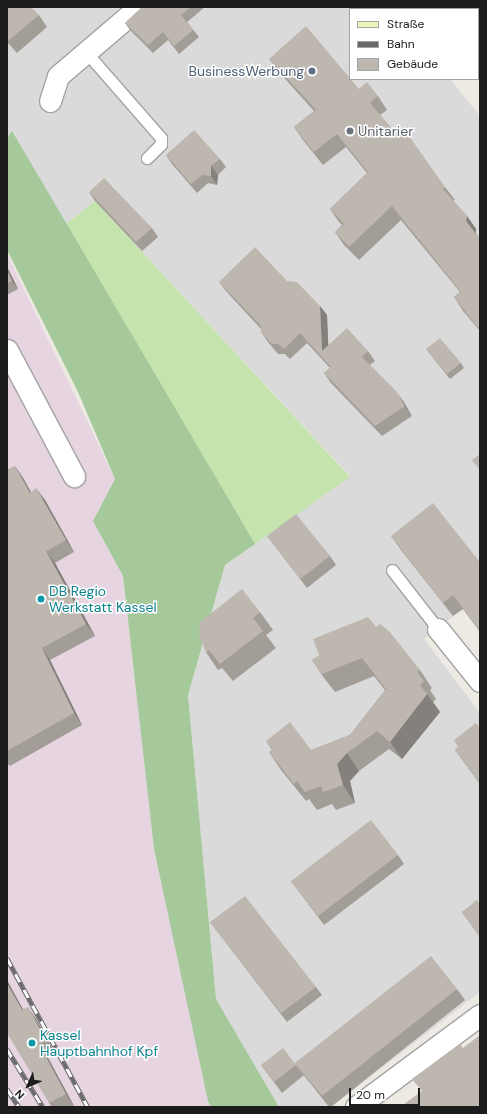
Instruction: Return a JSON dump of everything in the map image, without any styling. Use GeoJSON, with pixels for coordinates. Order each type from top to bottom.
{"type":"FeatureCollection","features":[{"type":"Feature","properties":{"kind":"street"},"geometry":{"type":"LineString","coordinates":[[50,100],[58,76],[139,7]]}},
{"type":"Feature","properties":{"kind":"street"},"geometry":{"type":"LineString","coordinates":[[7,350],[74,476]]}},
{"type":"Feature","properties":{"kind":"street"},"geometry":{"type":"LineString","coordinates":[[438,629],[480,681]]}},
{"type":"Feature","properties":{"kind":"street"},"geometry":{"type":"LineString","coordinates":[[356,1107],[480,1015]]}},
{"type":"Feature","properties":{"kind":"lane"},"geometry":{"type":"LineString","coordinates":[[86,52],[161,138],[162,144],[148,158]]}},
{"type":"Feature","properties":{"kind":"lane"},"geometry":{"type":"LineString","coordinates":[[392,570],[438,629]]}},
{"type":"Feature","properties":{"kind":"shaded area"},"geometry":{"type":"Polygon","coordinates":[[[7,7],[393,7],[349,8],[349,80],[451,80],[480,116],[480,631],[463,609],[424,639],[480,713],[480,992],[331,1107],[279,1107],[216,999],[188,695],[225,565],[350,476],[95,201],[65,225],[12,131],[7,138],[7,7]]]}},
{"type":"Feature","properties":{"kind":"shaded area"},"geometry":{"type":"Polygon","coordinates":[[[7,254],[115,479],[93,521],[123,576],[154,850],[211,1107],[7,1107],[7,254]]]}},
{"type":"Feature","properties":{"kind":"green space"},"geometry":{"type":"Polygon","coordinates":[[[12,131],[255,544],[225,565],[188,695],[216,999],[279,1107],[211,1107],[208,1101],[154,849],[123,576],[93,521],[115,479],[78,392],[7,250],[7,138],[12,131]]]}},
{"type":"Feature","properties":{"kind":"green space"},"geometry":{"type":"Polygon","coordinates":[[[95,201],[350,477],[255,544],[65,225],[95,201]]]}},
{"type":"Feature","properties":{"kind":"building"},"geometry":{"type":"Polygon","coordinates":[[[7,7],[31,7],[39,15],[8,41],[7,39],[7,7]]]}},
{"type":"Feature","properties":{"kind":"building"},"geometry":{"type":"Polygon","coordinates":[[[142,7],[191,7],[181,15],[193,30],[174,46],[163,32],[148,45],[125,23],[142,7]]]}},
{"type":"Feature","properties":{"kind":"building"},"geometry":{"type":"Polygon","coordinates":[[[306,26],[349,77],[349,80],[351,80],[359,89],[367,82],[378,96],[370,103],[397,135],[404,129],[445,187],[443,189],[467,216],[466,221],[480,239],[480,326],[478,328],[454,297],[461,292],[392,206],[349,247],[335,232],[344,224],[330,209],[368,172],[337,134],[314,152],[294,127],[316,110],[269,59],[306,26]]]}},
{"type":"Feature","properties":{"kind":"building"},"geometry":{"type":"Polygon","coordinates":[[[194,130],[220,159],[211,166],[211,176],[202,175],[191,184],[166,155],[194,130]]]}},
{"type":"Feature","properties":{"kind":"building"},"geometry":{"type":"Polygon","coordinates":[[[104,178],[152,228],[136,242],[89,192],[104,178]]]}},
{"type":"Feature","properties":{"kind":"building"},"geometry":{"type":"Polygon","coordinates":[[[255,247],[287,281],[297,282],[320,306],[322,351],[347,328],[368,351],[362,357],[396,391],[405,406],[375,426],[324,373],[331,367],[300,333],[284,349],[278,344],[272,344],[261,332],[261,326],[219,282],[255,247]]]}},
{"type":"Feature","properties":{"kind":"building"},"geometry":{"type":"Polygon","coordinates":[[[7,270],[12,281],[7,283],[7,270]]]}},
{"type":"Feature","properties":{"kind":"building"},"geometry":{"type":"Polygon","coordinates":[[[440,338],[461,363],[447,374],[426,349],[440,338]]]}},
{"type":"Feature","properties":{"kind":"building"},"geometry":{"type":"Polygon","coordinates":[[[480,454],[480,470],[472,460],[480,454]]]}},
{"type":"Feature","properties":{"kind":"building","name":"DB Regio Werkstatt Kassel"},"geometry":{"type":"Polygon","coordinates":[[[15,466],[30,493],[36,488],[66,540],[46,551],[86,624],[42,648],[74,713],[7,751],[7,470],[15,466]]]}},
{"type":"Feature","properties":{"kind":"building"},"geometry":{"type":"Polygon","coordinates":[[[433,503],[480,561],[480,631],[453,595],[443,603],[391,536],[433,503]]]}},
{"type":"Feature","properties":{"kind":"building"},"geometry":{"type":"Polygon","coordinates":[[[296,514],[330,556],[300,579],[267,536],[296,514]]]}},
{"type":"Feature","properties":{"kind":"building"},"geometry":{"type":"Polygon","coordinates":[[[242,589],[260,612],[253,618],[263,631],[220,664],[209,650],[206,652],[199,635],[200,622],[242,589]]]}},
{"type":"Feature","properties":{"kind":"building"},"geometry":{"type":"Polygon","coordinates":[[[368,617],[376,627],[380,624],[389,631],[420,670],[417,672],[424,681],[420,685],[427,694],[390,742],[377,731],[347,753],[337,764],[343,785],[323,792],[321,786],[305,792],[297,781],[294,784],[269,752],[273,750],[266,741],[290,722],[311,750],[350,735],[386,689],[362,658],[322,674],[312,660],[319,655],[313,639],[368,617]]]}},
{"type":"Feature","properties":{"kind":"building"},"geometry":{"type":"Polygon","coordinates":[[[476,723],[480,728],[480,783],[455,750],[458,747],[454,740],[476,723]]]}},
{"type":"Feature","properties":{"kind":"building"},"geometry":{"type":"Polygon","coordinates":[[[371,820],[398,855],[318,916],[291,881],[371,820]]]}},
{"type":"Feature","properties":{"kind":"building"},"geometry":{"type":"Polygon","coordinates":[[[245,896],[316,987],[281,1013],[210,922],[245,896]]]}},
{"type":"Feature","properties":{"kind":"building"},"geometry":{"type":"Polygon","coordinates":[[[477,900],[480,905],[480,936],[462,912],[477,900]]]}},
{"type":"Feature","properties":{"kind":"building"},"geometry":{"type":"Polygon","coordinates":[[[431,956],[457,989],[322,1096],[295,1063],[431,956]]]}},
{"type":"Feature","properties":{"kind":"building","name":"Kassel Hauptbahnhof Kpf"},"geometry":{"type":"Polygon","coordinates":[[[7,984],[22,1010],[28,1007],[46,1040],[39,1044],[66,1094],[49,1103],[7,1033],[7,984]]]}},
{"type":"Feature","properties":{"kind":"building"},"geometry":{"type":"Polygon","coordinates":[[[480,1035],[480,1107],[400,1107],[422,1091],[412,1079],[460,1044],[463,1048],[480,1035]]]}},
{"type":"Feature","properties":{"kind":"building"},"geometry":{"type":"Polygon","coordinates":[[[283,1048],[296,1065],[274,1082],[261,1065],[283,1048]]]}},
{"type":"Feature","properties":{"kind":"railway"},"geometry":{"type":"LineString","coordinates":[[7,958],[88,1107]]}},
{"type":"Feature","properties":{"kind":"railway"},"geometry":{"type":"LineString","coordinates":[[7,1049],[43,1107]]}},
{"type":"Feature","properties":{"kind":"railway"},"geometry":{"type":"LineString","coordinates":[[7,1089],[19,1107]]}},
{"type":"Feature","properties":{"kind":"place","name":"BusinessWerbung"},"geometry":{"type":"Point","coordinates":[312,71]}},
{"type":"Feature","properties":{"kind":"place","name":"Unitarier"},"geometry":{"type":"Point","coordinates":[350,131]}},
{"type":"Feature","properties":{"kind":"place","name":"DB Regio Werkstatt Kassel"},"geometry":{"type":"Point","coordinates":[41,599]}},
{"type":"Feature","properties":{"kind":"place","name":"Kassel Hauptbahnhof Kpf"},"geometry":{"type":"Point","coordinates":[32,1043]}}]}
